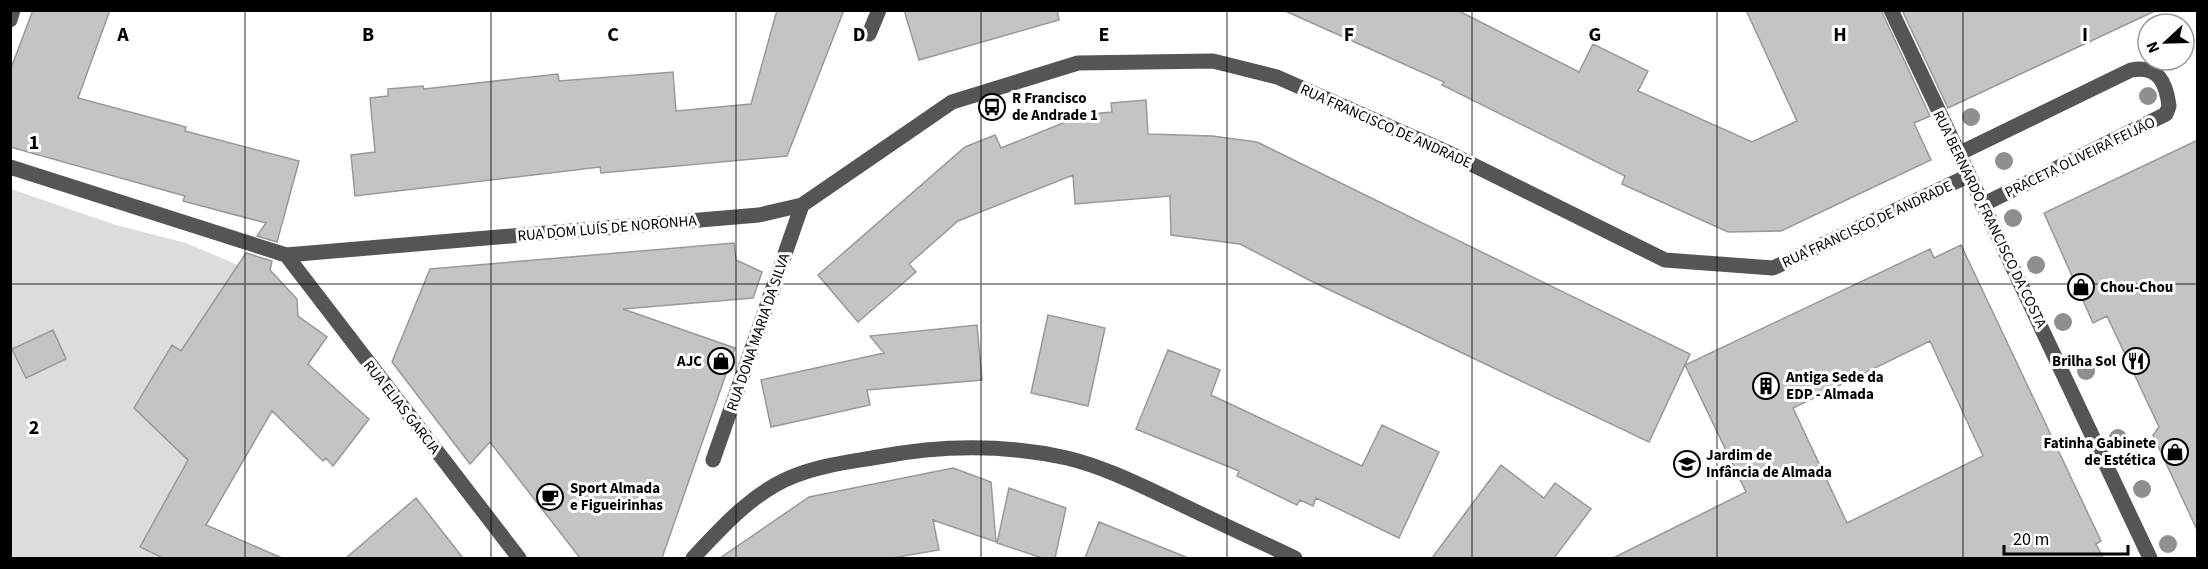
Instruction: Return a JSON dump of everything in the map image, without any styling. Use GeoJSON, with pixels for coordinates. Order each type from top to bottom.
{"type":"FeatureCollection","features":[{"type":"Feature","properties":{"kind":"street"},"geometry":{"type":"LineString","coordinates":[[10,20],[13,10]]}},
{"type":"Feature","properties":{"kind":"street"},"geometry":{"type":"LineString","coordinates":[[869,33],[879,10]]}},
{"type":"Feature","properties":{"kind":"street","name":"RUA BERNARDO FRANCISCO DA COSTA"},"geometry":{"type":"LineString","coordinates":[[1891,10],[2150,558]]}},
{"type":"Feature","properties":{"kind":"street","name":"RUA FRANCISCO DE ANDRADE"},"geometry":{"type":"LineString","coordinates":[[802,205],[952,102],[1077,63],[1213,61],[1277,77],[1445,151],[1665,260],[1773,268],[1968,176]]}},
{"type":"Feature","properties":{"kind":"street","name":"PRACETA OLIVEIRA FEIJÃO"},"geometry":{"type":"LineString","coordinates":[[1958,154],[2131,70],[2144,67],[2154,71],[2163,81],[2169,106],[2166,114],[1982,205]]}},
{"type":"Feature","properties":{"kind":"street"},"geometry":{"type":"LineString","coordinates":[[10,167],[286,255]]}},
{"type":"Feature","properties":{"kind":"street","name":"RUA DOM LUÍS DE NORONHA"},"geometry":{"type":"LineString","coordinates":[[286,255],[759,215],[802,205]]}},
{"type":"Feature","properties":{"kind":"street","name":"RUA DONA MARIA DA SILVA"},"geometry":{"type":"LineString","coordinates":[[713,460],[802,205]]}},
{"type":"Feature","properties":{"kind":"street","name":"RUA ELIAS GARCIA"},"geometry":{"type":"LineString","coordinates":[[286,255],[519,558]]}},
{"type":"Feature","properties":{"kind":"street"},"geometry":{"type":"LineString","coordinates":[[693,558],[714,535],[758,496],[793,476],[832,465],[897,453],[966,446],[1018,449],[1068,458],[1117,474],[1295,558]]}},
{"type":"Feature","properties":{"kind":"shaded area"},"geometry":{"type":"Polygon","coordinates":[[[11,189],[116,225],[186,243],[238,265],[181,351],[171,345],[134,408],[179,451],[201,436],[140,547],[163,558],[11,558],[11,189]]]}},
{"type":"Feature","properties":{"kind":"building"},"geometry":{"type":"Polygon","coordinates":[[[33,10],[110,10],[78,98],[186,127],[185,131],[299,161],[277,242],[257,236],[266,223],[183,201],[185,196],[10,147],[10,71],[33,10]]]}},
{"type":"Feature","properties":{"kind":"building"},"geometry":{"type":"Polygon","coordinates":[[[777,10],[844,10],[787,156],[601,173],[600,167],[355,196],[351,155],[375,152],[370,98],[388,96],[388,89],[423,86],[424,89],[558,74],[559,81],[673,72],[676,111],[751,104],[777,10]]]}},
{"type":"Feature","properties":{"kind":"building"},"geometry":{"type":"Polygon","coordinates":[[[904,10],[1057,10],[1059,20],[919,60],[904,10]]]}},
{"type":"Feature","properties":{"kind":"building"},"geometry":{"type":"Polygon","coordinates":[[[1283,10],[1457,10],[1579,72],[1593,44],[1648,71],[1638,91],[1752,142],[1797,121],[1746,10],[1881,10],[1930,116],[1914,123],[1931,160],[1781,231],[1728,232],[1622,184],[1625,176],[1442,85],[1444,82],[1283,10]]]}},
{"type":"Feature","properties":{"kind":"building"},"geometry":{"type":"Polygon","coordinates":[[[1902,10],[2157,10],[2136,12],[2136,20],[1948,108],[1902,10]]]}},
{"type":"Feature","properties":{"kind":"building"},"geometry":{"type":"Polygon","coordinates":[[[1146,100],[1148,134],[1212,136],[1257,142],[1690,354],[1649,442],[1311,281],[1240,244],[1171,235],[1170,196],[1075,204],[1073,175],[958,221],[909,264],[916,272],[858,322],[818,275],[965,147],[995,135],[1001,148],[1068,121],[1068,116],[1112,112],[1111,103],[1146,100]]]}},
{"type":"Feature","properties":{"kind":"building"},"geometry":{"type":"Polygon","coordinates":[[[2198,140],[2198,532],[2153,435],[2159,427],[2107,316],[2093,323],[2044,213],[2198,140]]]}},
{"type":"Feature","properties":{"kind":"building"},"geometry":{"type":"Polygon","coordinates":[[[734,243],[736,260],[762,272],[753,298],[623,309],[735,348],[662,558],[580,558],[490,442],[470,464],[392,362],[430,269],[734,243]]]}},
{"type":"Feature","properties":{"kind":"building","name":"Antiga Sede da EDP - Almada"},"geometry":{"type":"Polygon","coordinates":[[[1961,245],[2101,541],[2096,544],[2103,558],[1613,558],[1746,492],[1685,365],[1930,249],[1934,258],[1961,245]],[[1930,341],[1793,408],[1847,523],[1983,456],[1930,341]]]}},
{"type":"Feature","properties":{"kind":"building"},"geometry":{"type":"Polygon","coordinates":[[[246,253],[272,261],[270,270],[297,299],[298,316],[327,337],[308,364],[369,419],[333,466],[326,458],[323,461],[272,411],[206,525],[282,558],[163,558],[140,547],[188,460],[134,408],[172,345],[181,351],[246,253]]]}},
{"type":"Feature","properties":{"kind":"building"},"geometry":{"type":"Polygon","coordinates":[[[1048,315],[1105,328],[1088,406],[1031,393],[1048,315]]]}},
{"type":"Feature","properties":{"kind":"building"},"geometry":{"type":"Polygon","coordinates":[[[977,325],[982,380],[867,390],[870,405],[771,427],[761,380],[884,353],[870,336],[977,325]]]}},
{"type":"Feature","properties":{"kind":"building"},"geometry":{"type":"Polygon","coordinates":[[[53,330],[66,359],[26,378],[12,349],[53,330]]]}},
{"type":"Feature","properties":{"kind":"building"},"geometry":{"type":"Polygon","coordinates":[[[1168,350],[1220,370],[1211,395],[1362,466],[1382,425],[1439,452],[1399,538],[1316,498],[1313,506],[1300,500],[1297,505],[1237,476],[1239,471],[1136,429],[1168,350]]]}},
{"type":"Feature","properties":{"kind":"building"},"geometry":{"type":"Polygon","coordinates":[[[1501,465],[1544,498],[1555,483],[1591,509],[1554,558],[1432,558],[1501,465]]]}},
{"type":"Feature","properties":{"kind":"building"},"geometry":{"type":"Polygon","coordinates":[[[953,468],[991,482],[996,542],[933,520],[939,550],[892,558],[720,558],[809,497],[953,468]]]}},
{"type":"Feature","properties":{"kind":"building"},"geometry":{"type":"Polygon","coordinates":[[[1009,488],[1066,508],[1055,558],[1042,558],[997,543],[1009,488]]]}},
{"type":"Feature","properties":{"kind":"building"},"geometry":{"type":"Polygon","coordinates":[[[416,498],[463,558],[346,558],[416,498]]]}},
{"type":"Feature","properties":{"kind":"building"},"geometry":{"type":"Polygon","coordinates":[[[1099,522],[1186,557],[1085,558],[1099,522]]]}},
{"type":"Feature","properties":{"kind":"place","name":"R Francisco de Andrade 1"},"geometry":{"type":"Point","coordinates":[992,107]}},
{"type":"Feature","properties":{"kind":"place","name":"Chou-Chou"},"geometry":{"type":"Point","coordinates":[2081,287]}},
{"type":"Feature","properties":{"kind":"place","name":"AJC"},"geometry":{"type":"Point","coordinates":[721,361]}},
{"type":"Feature","properties":{"kind":"place","name":"Brilha Sol"},"geometry":{"type":"Point","coordinates":[2136,361]}},
{"type":"Feature","properties":{"kind":"place","name":"Antiga Sede da EDP - Almada"},"geometry":{"type":"Point","coordinates":[1766,386]}},
{"type":"Feature","properties":{"kind":"place","name":"Fatinha Gabinete de Estética"},"geometry":{"type":"Point","coordinates":[2175,452]}},
{"type":"Feature","properties":{"kind":"place","name":"Jardim de Infância de Almada"},"geometry":{"type":"Point","coordinates":[1687,464]}},
{"type":"Feature","properties":{"kind":"place","name":"Sport Almada e Figueirinhas"},"geometry":{"type":"Point","coordinates":[550,497]}}]}
